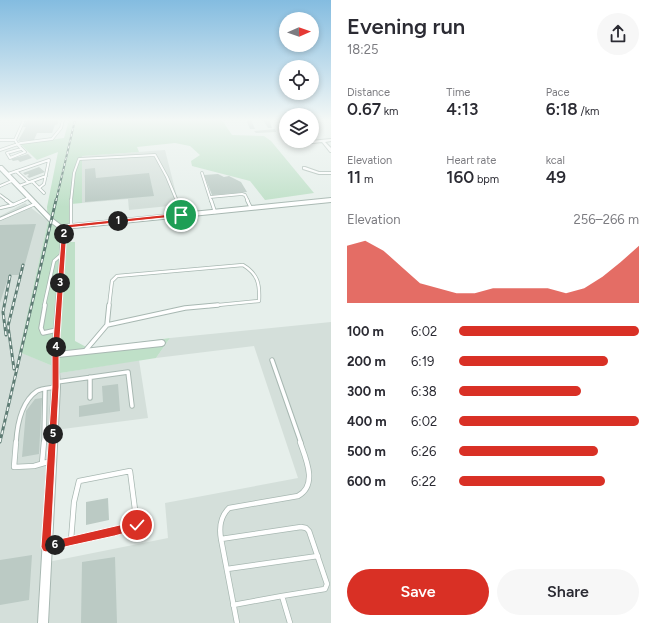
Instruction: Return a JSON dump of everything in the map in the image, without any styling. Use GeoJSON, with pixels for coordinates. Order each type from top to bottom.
{"type":"FeatureCollection","features":[{"type":"Feature","properties":{"kind":"street"},"geometry":{"type":"LineString","coordinates":[[0,168],[8,174],[35,204],[59,226],[331,200]]}},
{"type":"Feature","properties":{"kind":"street"},"geometry":{"type":"LineString","coordinates":[[304,168],[319,173],[331,173]]}},
{"type":"Feature","properties":{"kind":"street"},"geometry":{"type":"LineString","coordinates":[[43,623],[56,384],[55,354],[62,254],[68,226]]}},
{"type":"Feature","properties":{"kind":"street"},"geometry":{"type":"LineString","coordinates":[[55,354],[162,343]]}},
{"type":"Feature","properties":{"kind":"lane"},"geometry":{"type":"LineString","coordinates":[[22,149],[7,154],[11,158],[25,152],[22,149]]}},
{"type":"Feature","properties":{"kind":"lane"},"geometry":{"type":"LineString","coordinates":[[68,226],[76,163],[82,158],[155,155],[166,172],[177,199],[181,215]]}},
{"type":"Feature","properties":{"kind":"lane"},"geometry":{"type":"LineString","coordinates":[[8,174],[49,160],[44,184],[39,188]]}},
{"type":"Feature","properties":{"kind":"lane"},"geometry":{"type":"LineString","coordinates":[[16,171],[28,182]]}},
{"type":"Feature","properties":{"kind":"lane"},"geometry":{"type":"LineString","coordinates":[[202,174],[215,212]]}},
{"type":"Feature","properties":{"kind":"lane"},"geometry":{"type":"LineString","coordinates":[[19,186],[46,176]]}},
{"type":"Feature","properties":{"kind":"lane"},"geometry":{"type":"LineString","coordinates":[[0,186],[14,180]]}},
{"type":"Feature","properties":{"kind":"lane"},"geometry":{"type":"LineString","coordinates":[[32,181],[44,193]]}},
{"type":"Feature","properties":{"kind":"lane"},"geometry":{"type":"LineString","coordinates":[[0,194],[13,205]]}},
{"type":"Feature","properties":{"kind":"lane"},"geometry":{"type":"LineString","coordinates":[[210,197],[242,194],[245,195],[251,208]]}},
{"type":"Feature","properties":{"kind":"lane"},"geometry":{"type":"LineString","coordinates":[[0,208],[13,205],[30,197]]}},
{"type":"Feature","properties":{"kind":"lane"},"geometry":{"type":"LineString","coordinates":[[0,219],[35,204]]}},
{"type":"Feature","properties":{"kind":"lane"},"geometry":{"type":"LineString","coordinates":[[57,330],[43,333],[41,328],[47,289],[54,261],[62,254]]}},
{"type":"Feature","properties":{"kind":"lane"},"geometry":{"type":"LineString","coordinates":[[86,351],[107,325],[112,281],[117,276],[242,265],[252,270],[260,286],[259,301],[185,308],[107,325]]}},
{"type":"Feature","properties":{"kind":"lane"},"geometry":{"type":"LineString","coordinates":[[237,623],[221,539],[220,521],[224,512],[230,508],[304,494],[309,482],[309,467],[272,360]]}},
{"type":"Feature","properties":{"kind":"lane"},"geometry":{"type":"LineString","coordinates":[[52,461],[42,462],[34,466],[14,468],[18,427],[26,403],[38,390],[45,389],[56,384],[128,372],[132,406]]}},
{"type":"Feature","properties":{"kind":"lane"},"geometry":{"type":"LineString","coordinates":[[90,378],[90,398]]}},
{"type":"Feature","properties":{"kind":"lane"},"geometry":{"type":"LineString","coordinates":[[42,462],[45,424],[45,389]]}},
{"type":"Feature","properties":{"kind":"lane"},"geometry":{"type":"LineString","coordinates":[[46,547],[71,540],[111,533],[137,525],[130,471],[79,481],[74,502],[71,540]]}},
{"type":"Feature","properties":{"kind":"lane"},"geometry":{"type":"LineString","coordinates":[[221,539],[301,527],[306,528],[309,531],[327,584],[325,589],[233,604]]}},
{"type":"Feature","properties":{"kind":"lane"},"geometry":{"type":"LineString","coordinates":[[227,569],[318,556]]}},
{"type":"Feature","properties":{"kind":"lane"},"geometry":{"type":"LineString","coordinates":[[282,596],[290,623]]}},
{"type":"Feature","properties":{"kind":"shaded area"},"geometry":{"type":"Polygon","coordinates":[[[165,150],[179,205],[129,210],[128,199],[82,203],[82,156],[165,150]]]}},
{"type":"Feature","properties":{"kind":"shaded area"},"geometry":{"type":"Polygon","coordinates":[[[25,203],[48,221],[20,352],[55,367],[54,374],[139,360],[148,418],[55,430],[48,562],[168,538],[165,503],[298,478],[254,346],[156,358],[170,338],[331,322],[331,623],[0,623],[0,216],[25,203]]]}},
{"type":"Feature","properties":{"kind":"green space"},"geometry":{"type":"Polygon","coordinates":[[[25,149],[138,149],[139,152],[82,156],[82,203],[71,204],[67,242],[75,242],[75,341],[90,349],[170,338],[156,358],[54,374],[55,367],[19,352],[48,221],[47,207],[58,152],[37,160],[25,149]]]}},
{"type":"Feature","properties":{"kind":"green space"},"geometry":{"type":"Polygon","coordinates":[[[193,149],[278,149],[314,193],[265,200],[250,181],[192,166],[191,161],[200,155],[193,149]]]}},
{"type":"Feature","properties":{"kind":"building"},"geometry":{"type":"Polygon","coordinates":[[[28,154],[32,158],[20,162],[18,160],[13,161],[11,159],[28,154]]]}},
{"type":"Feature","properties":{"kind":"building"},"geometry":{"type":"Polygon","coordinates":[[[39,167],[45,172],[29,178],[27,176],[29,175],[28,174],[25,175],[23,173],[39,167]]]}},
{"type":"Feature","properties":{"kind":"building"},"geometry":{"type":"Polygon","coordinates":[[[95,168],[96,178],[149,173],[154,196],[85,202],[85,169],[95,168]]]}},
{"type":"Feature","properties":{"kind":"building"},"geometry":{"type":"Polygon","coordinates":[[[218,174],[224,177],[229,176],[241,182],[247,192],[212,195],[204,175],[218,174]]]}},
{"type":"Feature","properties":{"kind":"building"},"geometry":{"type":"Polygon","coordinates":[[[36,224],[22,275],[9,275],[0,303],[0,225],[36,224]]]}},
{"type":"Feature","properties":{"kind":"building"},"geometry":{"type":"Polygon","coordinates":[[[118,384],[120,411],[79,417],[79,406],[103,402],[102,386],[118,384]]]}},
{"type":"Feature","properties":{"kind":"building"},"geometry":{"type":"Polygon","coordinates":[[[42,398],[39,454],[22,457],[26,411],[35,399],[42,398]]]}},
{"type":"Feature","properties":{"kind":"building"},"geometry":{"type":"Polygon","coordinates":[[[108,498],[109,520],[86,525],[86,502],[108,498]]]}},
{"type":"Feature","properties":{"kind":"building"},"geometry":{"type":"Polygon","coordinates":[[[32,555],[29,600],[0,605],[0,560],[32,555]]]}},
{"type":"Feature","properties":{"kind":"building"},"geometry":{"type":"Polygon","coordinates":[[[115,557],[117,623],[81,623],[82,562],[115,557]]]}},
{"type":"Feature","properties":{"kind":"railway"},"geometry":{"type":"LineString","coordinates":[[56,201],[68,149]]}},
{"type":"Feature","properties":{"kind":"railway"},"geometry":{"type":"LineString","coordinates":[[0,442],[56,200]]}},
{"type":"Feature","properties":{"kind":"railway"},"geometry":{"type":"LineString","coordinates":[[14,369],[8,326],[23,265]]}},
{"type":"Feature","properties":{"kind":"railway"},"geometry":{"type":"LineString","coordinates":[[6,335],[3,312],[10,276]]}},
{"type":"Feature","properties":{"kind":"route"},"geometry":{"type":"LineString","coordinates":[[137,525],[111,533],[71,540],[46,547],[56,387],[55,354],[64,227],[181,215]]}}]}
